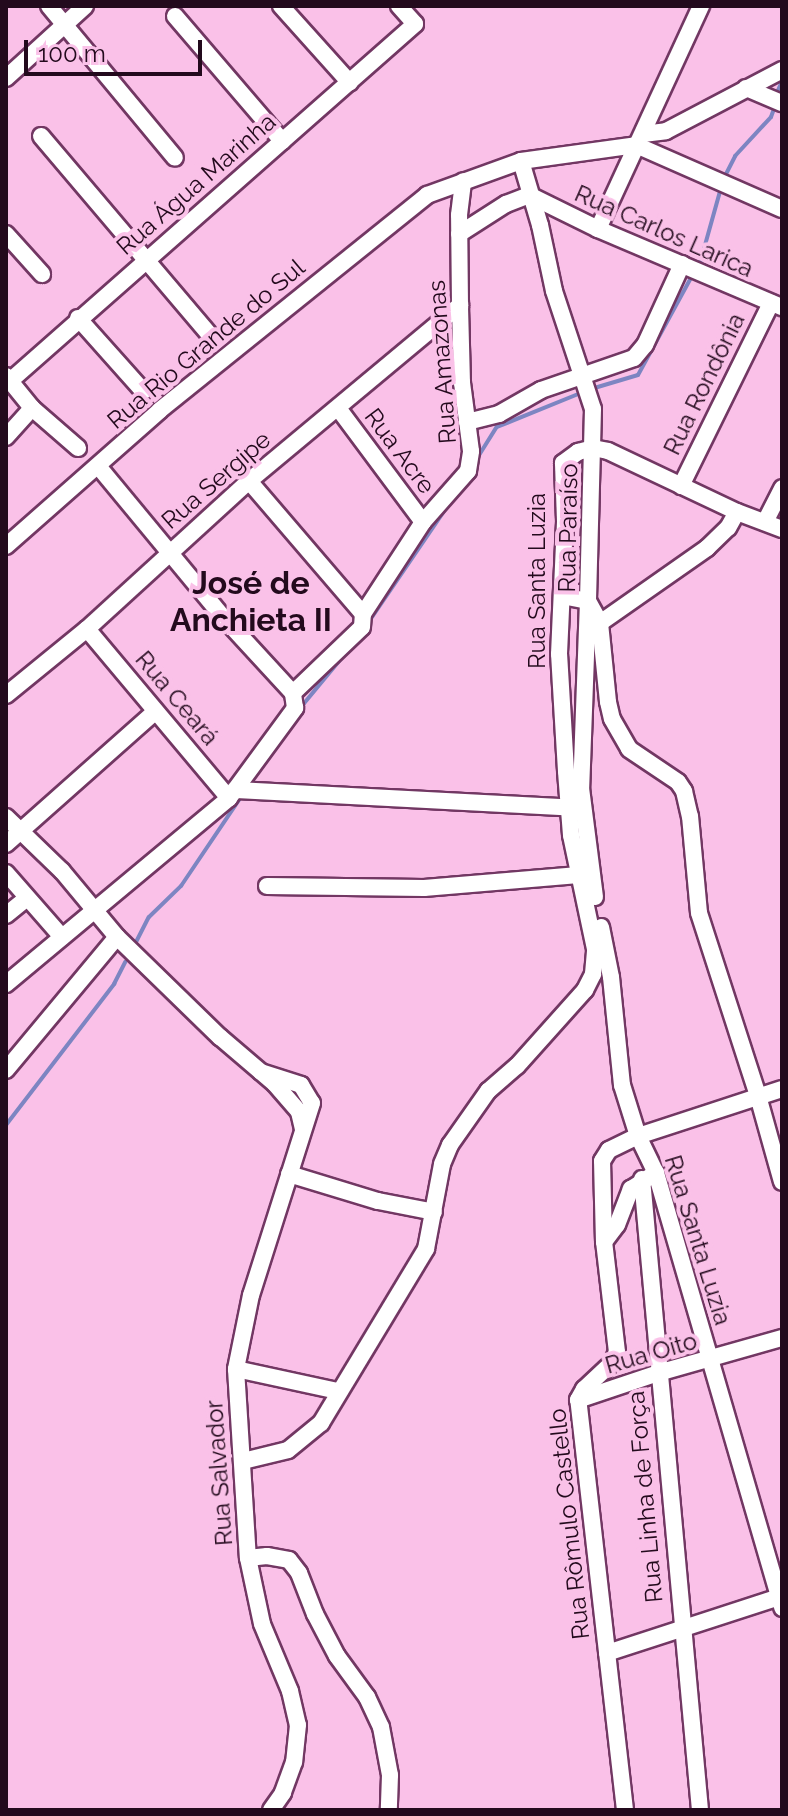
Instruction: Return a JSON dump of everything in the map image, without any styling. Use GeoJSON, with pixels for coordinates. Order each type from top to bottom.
{"type":"FeatureCollection","features":[{"type":"Feature","properties":{"kind":"street"},"geometry":{"type":"LineString","coordinates":[[49,6],[175,158]]}},
{"type":"Feature","properties":{"kind":"street"},"geometry":{"type":"LineString","coordinates":[[6,78],[85,6]]}},
{"type":"Feature","properties":{"kind":"street"},"geometry":{"type":"LineString","coordinates":[[281,6],[350,83]]}},
{"type":"Feature","properties":{"kind":"street"},"geometry":{"type":"LineString","coordinates":[[399,6],[415,24]]}},
{"type":"Feature","properties":{"kind":"street"},"geometry":{"type":"LineString","coordinates":[[415,6],[415,24]]}},
{"type":"Feature","properties":{"kind":"street"},"geometry":{"type":"LineString","coordinates":[[598,229],[701,6]]}},
{"type":"Feature","properties":{"kind":"street"},"geometry":{"type":"LineString","coordinates":[[175,16],[282,141]]}},
{"type":"Feature","properties":{"kind":"street","name":"Rua Água Marinha"},"geometry":{"type":"LineString","coordinates":[[8,379],[415,24]]}},
{"type":"Feature","properties":{"kind":"street","name":"Rua Rio Grande do Sul"},"geometry":{"type":"LineString","coordinates":[[6,546],[160,410],[417,200],[521,161],[640,140],[666,131],[782,70]]}},
{"type":"Feature","properties":{"kind":"street"},"geometry":{"type":"LineString","coordinates":[[746,88],[782,103]]}},
{"type":"Feature","properties":{"kind":"street"},"geometry":{"type":"LineString","coordinates":[[41,136],[147,257],[209,334]]}},
{"type":"Feature","properties":{"kind":"street"},"geometry":{"type":"LineString","coordinates":[[640,140],[782,209]]}},
{"type":"Feature","properties":{"kind":"street","name":"Rua Paraíso"},"geometry":{"type":"LineString","coordinates":[[521,161],[586,386],[593,448],[588,601],[600,623],[612,719],[629,749],[678,782],[684,791],[690,816],[693,886],[699,913],[758,1096],[782,1182]]}},
{"type":"Feature","properties":{"kind":"street","name":"Rua Amazonas"},"geometry":{"type":"LineString","coordinates":[[6,984],[238,793],[295,708],[293,693],[362,627],[363,614],[423,522],[468,471],[471,451],[460,305],[459,234],[463,181]]}},
{"type":"Feature","properties":{"kind":"street"},"geometry":{"type":"LineString","coordinates":[[459,234],[506,204],[529,195]]}},
{"type":"Feature","properties":{"kind":"street","name":"Rua Carlos Larica"},"geometry":{"type":"LineString","coordinates":[[529,195],[598,229],[776,305]]}},
{"type":"Feature","properties":{"kind":"street"},"geometry":{"type":"LineString","coordinates":[[6,234],[42,274]]}},
{"type":"Feature","properties":{"kind":"street"},"geometry":{"type":"LineString","coordinates":[[467,422],[499,414],[541,390],[586,386],[641,352],[682,264]]}},
{"type":"Feature","properties":{"kind":"street","name":"Rua Sergipe"},"geometry":{"type":"LineString","coordinates":[[6,695],[87,629],[249,481],[460,305]]}},
{"type":"Feature","properties":{"kind":"street","name":"Rua Rondônia"},"geometry":{"type":"LineString","coordinates":[[681,486],[776,305]]}},
{"type":"Feature","properties":{"kind":"street"},"geometry":{"type":"LineString","coordinates":[[78,318],[143,391]]}},
{"type":"Feature","properties":{"kind":"street"},"geometry":{"type":"LineString","coordinates":[[8,379],[32,408],[78,448]]}},
{"type":"Feature","properties":{"kind":"street"},"geometry":{"type":"LineString","coordinates":[[6,437],[32,408]]}},
{"type":"Feature","properties":{"kind":"street","name":"Rua Acre"},"geometry":{"type":"LineString","coordinates":[[338,408],[423,522]]}},
{"type":"Feature","properties":{"kind":"street"},"geometry":{"type":"LineString","coordinates":[[471,451],[499,414]]}},
{"type":"Feature","properties":{"kind":"street"},"geometry":{"type":"LineString","coordinates":[[593,448],[631,459],[737,512],[782,529]]}},
{"type":"Feature","properties":{"kind":"street","name":"Rua Santa Luzia"},"geometry":{"type":"LineString","coordinates":[[575,808],[559,654],[565,521],[560,472],[563,463],[572,454],[593,448]]}},
{"type":"Feature","properties":{"kind":"street"},"geometry":{"type":"LineString","coordinates":[[98,466],[169,553],[293,693]]}},
{"type":"Feature","properties":{"kind":"street"},"geometry":{"type":"LineString","coordinates":[[249,481],[363,614]]}},
{"type":"Feature","properties":{"kind":"street"},"geometry":{"type":"LineString","coordinates":[[765,522],[782,488]]}},
{"type":"Feature","properties":{"kind":"street"},"geometry":{"type":"LineString","coordinates":[[600,623],[707,548],[728,528],[737,512]]}},
{"type":"Feature","properties":{"kind":"street"},"geometry":{"type":"LineString","coordinates":[[243,1461],[288,1450],[321,1423],[426,1249],[442,1164],[470,1115],[488,1091],[517,1066],[577,999],[593,974],[595,949],[575,808],[588,601],[562,596]]}},
{"type":"Feature","properties":{"kind":"street","name":"Rua Ceará"},"geometry":{"type":"LineString","coordinates":[[87,629],[156,711],[238,793]]}},
{"type":"Feature","properties":{"kind":"street"},"geometry":{"type":"LineString","coordinates":[[6,844],[156,711]]}},
{"type":"Feature","properties":{"kind":"street"},"geometry":{"type":"LineString","coordinates":[[238,793],[575,808]]}},
{"type":"Feature","properties":{"kind":"street","name":"Rua Salvador"},"geometry":{"type":"LineString","coordinates":[[6,817],[95,909],[117,937],[261,1072],[301,1085],[310,1095],[312,1103],[251,1295],[236,1369],[248,1558],[262,1624],[290,1691],[298,1725],[294,1762],[283,1793],[271,1810]]}},
{"type":"Feature","properties":{"kind":"street"},"geometry":{"type":"LineString","coordinates":[[6,873],[62,937]]}},
{"type":"Feature","properties":{"kind":"street"},"geometry":{"type":"LineString","coordinates":[[267,886],[424,888],[585,879]]}},
{"type":"Feature","properties":{"kind":"street","name":"Rua Santa Luzia"},"geometry":{"type":"LineString","coordinates":[[585,879],[610,964],[622,1085],[710,1361],[781,1600]]}},
{"type":"Feature","properties":{"kind":"street"},"geometry":{"type":"LineString","coordinates":[[6,915],[27,898]]}},
{"type":"Feature","properties":{"kind":"street"},"geometry":{"type":"LineString","coordinates":[[6,1070],[117,937]]}},
{"type":"Feature","properties":{"kind":"street"},"geometry":{"type":"LineString","coordinates":[[638,1136],[782,1089]]}},
{"type":"Feature","properties":{"kind":"street","name":"Rua Rômulo Castello"},"geometry":{"type":"LineString","coordinates":[[625,1810],[578,1400],[617,1352],[604,1242],[602,1161],[609,1150],[638,1136]]}},
{"type":"Feature","properties":{"kind":"street"},"geometry":{"type":"LineString","coordinates":[[289,1174],[378,1201],[434,1212]]}},
{"type":"Feature","properties":{"kind":"street"},"geometry":{"type":"LineString","coordinates":[[604,1242],[617,1225],[631,1189],[649,1176]]}},
{"type":"Feature","properties":{"kind":"street","name":"Rua Linha de Força"},"geometry":{"type":"LineString","coordinates":[[649,1176],[658,1373],[700,1810]]}},
{"type":"Feature","properties":{"kind":"street","name":"Rua Oito"},"geometry":{"type":"LineString","coordinates":[[578,1400],[658,1373],[710,1361],[782,1338]]}},
{"type":"Feature","properties":{"kind":"street"},"geometry":{"type":"LineString","coordinates":[[236,1369],[338,1391]]}},
{"type":"Feature","properties":{"kind":"street"},"geometry":{"type":"LineString","coordinates":[[248,1558],[289,1560],[299,1573],[337,1656],[367,1697],[381,1727],[390,1775],[389,1810]]}},
{"type":"Feature","properties":{"kind":"street"},"geometry":{"type":"LineString","coordinates":[[607,1653],[781,1600]]}},
{"type":"Feature","properties":{"kind":"waterway"},"geometry":{"type":"LineString","coordinates":[[775,97],[782,81]]}},
{"type":"Feature","properties":{"kind":"waterway"},"geometry":{"type":"LineString","coordinates":[[724,178],[735,156],[771,117],[775,106]]}},
{"type":"Feature","properties":{"kind":"waterway"},"geometry":{"type":"LineString","coordinates":[[700,263],[721,188]]}},
{"type":"Feature","properties":{"kind":"waterway"},"geometry":{"type":"LineString","coordinates":[[591,389],[638,375],[693,274]]}},
{"type":"Feature","properties":{"kind":"waterway"},"geometry":{"type":"LineString","coordinates":[[476,460],[497,427],[583,392]]}},
{"type":"Feature","properties":{"kind":"waterway"},"geometry":{"type":"LineString","coordinates":[[368,623],[451,501]]}},
{"type":"Feature","properties":{"kind":"waterway"},"geometry":{"type":"LineString","coordinates":[[301,707],[344,655]]}},
{"type":"Feature","properties":{"kind":"waterway"},"geometry":{"type":"LineString","coordinates":[[247,787],[263,764]]}},
{"type":"Feature","properties":{"kind":"waterway"},"geometry":{"type":"LineString","coordinates":[[135,944],[149,917],[181,886],[243,794]]}},
{"type":"Feature","properties":{"kind":"waterway"},"geometry":{"type":"LineString","coordinates":[[6,1125],[114,984],[125,962]]}},
{"type":"Feature","properties":{"kind":"district","name":"José de Anchieta II"},"geometry":{"type":"Point","coordinates":[251,602]}}]}
